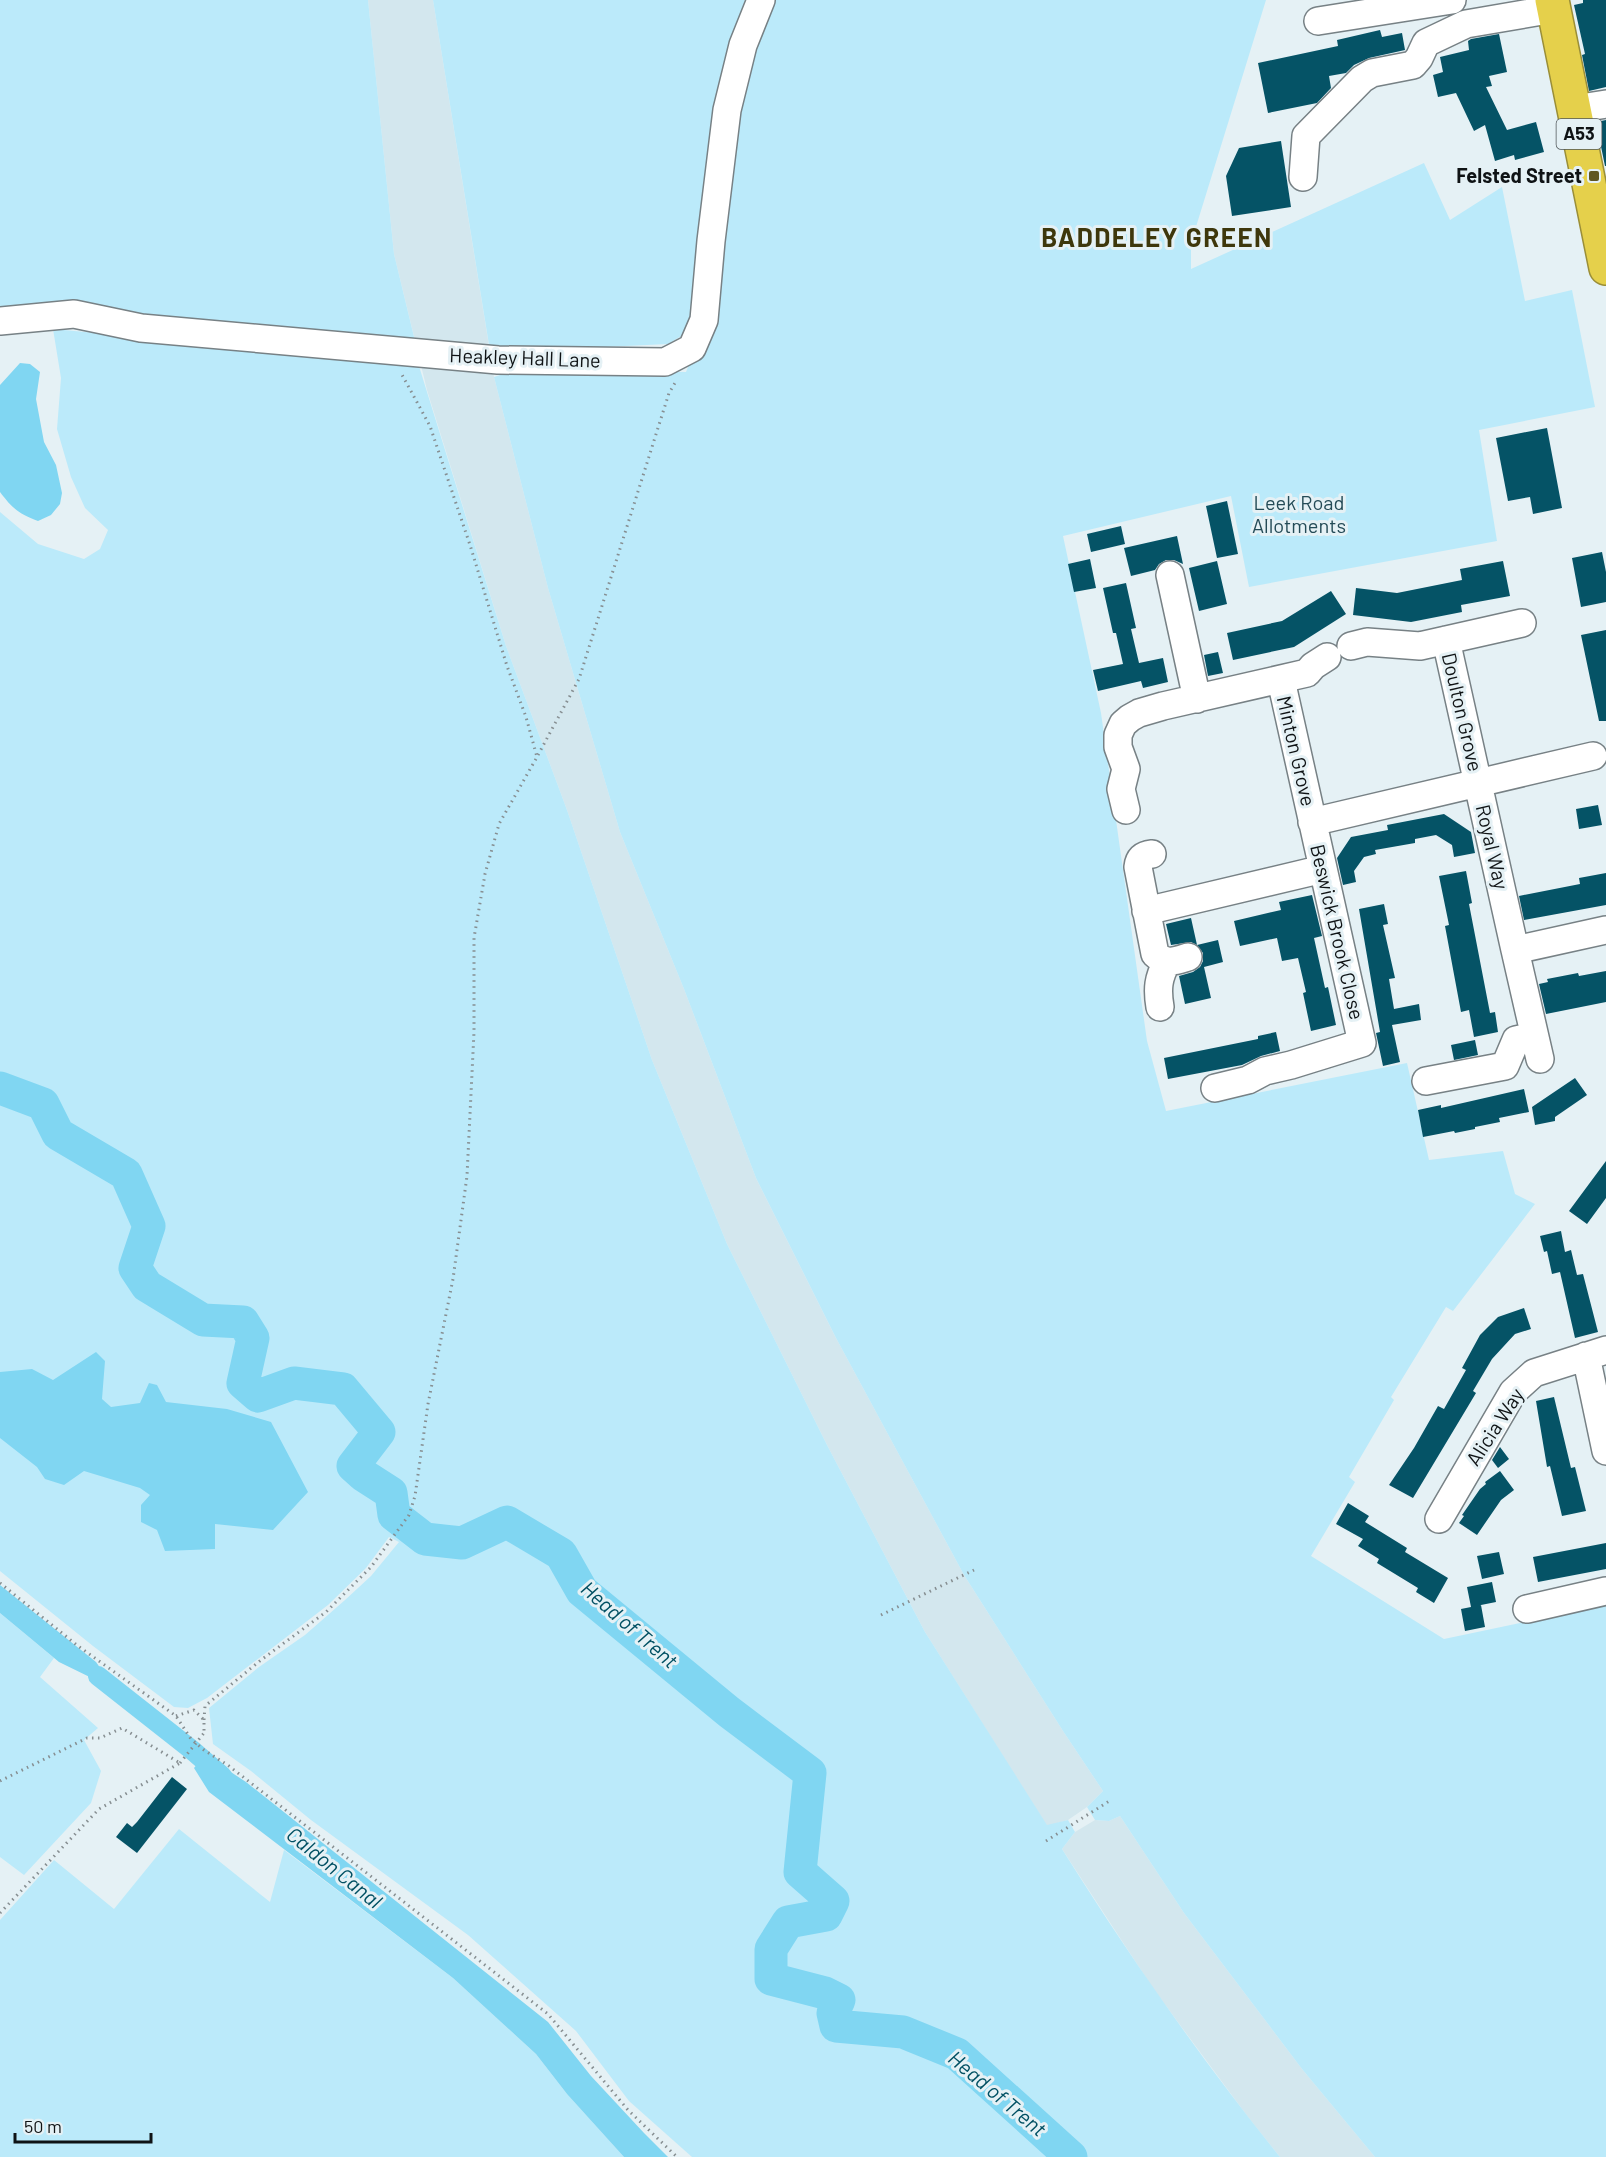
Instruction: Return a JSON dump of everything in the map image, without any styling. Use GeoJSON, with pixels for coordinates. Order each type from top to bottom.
{"type":"FeatureCollection","features":[{"type":"Feature","properties":{"kind":"highway","name":"A53"},"geometry":{"type":"LineString","coordinates":[[1553,4],[1606,268]]}},
{"type":"Feature","properties":{"kind":"street","name":"Heakley Hall Lane"},"geometry":{"type":"LineString","coordinates":[[0,321],[74,314],[141,328],[498,360],[665,362],[692,348],[704,320],[727,110],[743,45],[761,0]]}},
{"type":"Feature","properties":{"kind":"street"},"geometry":{"type":"LineString","coordinates":[[1318,21],[1452,0]]}},
{"type":"Feature","properties":{"kind":"street"},"geometry":{"type":"LineString","coordinates":[[1303,177],[1306,136],[1362,80],[1372,73],[1413,65],[1426,43],[1466,24],[1553,4]]}},
{"type":"Feature","properties":{"kind":"street"},"geometry":{"type":"LineString","coordinates":[[1574,110],[1606,104]]}},
{"type":"Feature","properties":{"kind":"street"},"geometry":{"type":"LineString","coordinates":[[1170,575],[1197,699]]}},
{"type":"Feature","properties":{"kind":"street"},"geometry":{"type":"LineString","coordinates":[[1446,640],[1522,622]]}},
{"type":"Feature","properties":{"kind":"street","name":"Minton Grove"},"geometry":{"type":"LineString","coordinates":[[1126,810],[1121,789],[1126,769],[1118,747],[1118,735],[1123,724],[1139,713],[1281,680],[1367,642],[1420,646],[1446,640]]}},
{"type":"Feature","properties":{"kind":"street","name":"Doulton Grove"},"geometry":{"type":"LineString","coordinates":[[1446,640],[1478,784]]}},
{"type":"Feature","properties":{"kind":"street","name":"Minton Grove"},"geometry":{"type":"LineString","coordinates":[[1281,680],[1312,822]]}},
{"type":"Feature","properties":{"kind":"street"},"geometry":{"type":"LineString","coordinates":[[1478,784],[1593,756]]}},
{"type":"Feature","properties":{"kind":"street","name":"Royal Way"},"geometry":{"type":"LineString","coordinates":[[1312,822],[1478,784],[1515,950],[1530,1045],[1505,1066],[1426,1081]]}},
{"type":"Feature","properties":{"kind":"street","name":"Beswick Brook Close"},"geometry":{"type":"LineString","coordinates":[[1215,1088],[1248,1080],[1265,1071],[1362,1043],[1312,822]]}},
{"type":"Feature","properties":{"kind":"street"},"geometry":{"type":"LineString","coordinates":[[1152,854],[1144,855],[1138,861],[1138,867],[1155,954],[1161,959],[1178,959],[1158,979],[1160,1007]]}},
{"type":"Feature","properties":{"kind":"street"},"geometry":{"type":"LineString","coordinates":[[1146,911],[1323,869]]}},
{"type":"Feature","properties":{"kind":"street"},"geometry":{"type":"LineString","coordinates":[[1515,950],[1606,930]]}},
{"type":"Feature","properties":{"kind":"street"},"geometry":{"type":"LineString","coordinates":[[1596,1353],[1606,1451]]}},
{"type":"Feature","properties":{"kind":"street","name":"Alicia Way"},"geometry":{"type":"LineString","coordinates":[[1439,1519],[1513,1392],[1534,1373],[1596,1353]]}},
{"type":"Feature","properties":{"kind":"street"},"geometry":{"type":"LineString","coordinates":[[1527,1609],[1606,1591]]}},
{"type":"Feature","properties":{"kind":"path"},"geometry":{"type":"LineString","coordinates":[[389,351],[430,426],[507,666],[526,717],[537,757]]}},
{"type":"Feature","properties":{"kind":"path"},"geometry":{"type":"LineString","coordinates":[[0,1913],[99,1809],[180,1763],[204,1733],[205,1706],[261,1660],[326,1612],[371,1567],[409,1515],[415,1496],[428,1404],[453,1279],[467,1176],[474,1032],[474,938],[485,874],[500,824],[579,680],[669,393],[675,382]]}},
{"type":"Feature","properties":{"kind":"path"},"geometry":{"type":"LineString","coordinates":[[881,1615],[974,1570]]}},
{"type":"Feature","properties":{"kind":"path"},"geometry":{"type":"LineString","coordinates":[[0,1583],[78,1646],[176,1716],[191,1739],[204,1750],[229,1766],[548,2014],[628,2110],[677,2157]]}},
{"type":"Feature","properties":{"kind":"path"},"geometry":{"type":"LineString","coordinates":[[176,1716],[194,1710],[204,1720]]}},
{"type":"Feature","properties":{"kind":"path"},"geometry":{"type":"LineString","coordinates":[[0,1781],[87,1738],[100,1738],[122,1728],[180,1763]]}},
{"type":"Feature","properties":{"kind":"path"},"geometry":{"type":"LineString","coordinates":[[1046,1841],[1111,1800]]}},
{"type":"Feature","properties":{"kind":"shaded area"},"geometry":{"type":"Polygon","coordinates":[[[368,0],[433,0],[494,377],[548,588],[620,832],[684,989],[756,1178],[836,1338],[964,1575],[1103,1791],[1087,1807],[1068,1820],[1047,1826],[925,1632],[827,1445],[727,1244],[652,1060],[567,810],[506,646],[427,390],[394,254],[368,0]]]}},
{"type":"Feature","properties":{"kind":"shaded area"},"geometry":{"type":"Polygon","coordinates":[[[1120,1816],[1184,1913],[1302,2069],[1375,2157],[1280,2157],[1248,2117],[1152,1987],[1062,1849],[1075,1832],[1095,1820],[1109,1821],[1120,1816]]]}},
{"type":"Feature","properties":{"kind":"green space"},"geometry":{"type":"Polygon","coordinates":[[[0,0],[368,0],[394,254],[415,341],[0,311],[0,0]]]}},
{"type":"Feature","properties":{"kind":"green space"},"geometry":{"type":"Polygon","coordinates":[[[433,0],[745,0],[722,70],[691,317],[683,335],[668,344],[498,352],[489,345],[433,0]]]}},
{"type":"Feature","properties":{"kind":"green space","name":"Leek Road Allotments"},"geometry":{"type":"Polygon","coordinates":[[[772,0],[1266,0],[1191,243],[1191,269],[1424,163],[1450,220],[1502,187],[1525,301],[1572,290],[1595,407],[1479,430],[1497,541],[1249,587],[1231,496],[1063,536],[1101,713],[1147,1041],[1166,1111],[1407,1063],[1429,1160],[1503,1151],[1515,1194],[1535,1204],[1453,1311],[1446,1307],[1391,1397],[1394,1400],[1349,1477],[1355,1482],[1311,1556],[1444,1639],[1606,1605],[1606,2157],[1375,2157],[1302,2069],[1184,1913],[1120,1816],[1109,1821],[1095,1820],[1087,1807],[1103,1791],[964,1575],[836,1338],[756,1178],[684,989],[620,832],[548,588],[494,377],[518,369],[686,372],[716,270],[750,50],[772,0]]]}},
{"type":"Feature","properties":{"kind":"green space"},"geometry":{"type":"Polygon","coordinates":[[[53,329],[418,363],[506,646],[567,810],[652,1060],[727,1244],[827,1445],[925,1632],[1047,1825],[1068,1820],[1075,1832],[1062,1849],[1166,2006],[1280,2157],[692,2157],[629,2101],[576,2031],[468,1935],[311,1820],[251,1771],[213,1744],[209,1708],[259,1667],[305,1635],[371,1576],[399,1542],[389,1537],[366,1568],[328,1605],[207,1698],[188,1708],[174,1707],[93,1646],[0,1571],[0,512],[38,544],[84,559],[100,549],[108,530],[85,508],[71,477],[57,429],[61,378],[53,329]]]}},
{"type":"Feature","properties":{"kind":"green space"},"geometry":{"type":"Polygon","coordinates":[[[0,1613],[54,1658],[40,1677],[98,1728],[84,1740],[101,1771],[91,1803],[24,1875],[0,1857],[0,1613]]]}},
{"type":"Feature","properties":{"kind":"green space"},"geometry":{"type":"Polygon","coordinates":[[[179,1829],[270,1902],[284,1850],[453,1978],[536,2054],[567,2094],[624,2157],[0,2157],[0,1920],[54,1860],[114,1909],[179,1829]]]}},
{"type":"Feature","properties":{"kind":"water"},"geometry":{"type":"Polygon","coordinates":[[[20,363],[30,364],[40,372],[36,399],[44,442],[56,465],[62,493],[60,504],[51,515],[38,521],[16,510],[0,492],[0,385],[20,363]]]}},
{"type":"Feature","properties":{"kind":"water"},"geometry":{"type":"Polygon","coordinates":[[[96,1352],[105,1361],[102,1399],[111,1407],[140,1403],[149,1383],[157,1385],[166,1402],[227,1409],[271,1422],[308,1492],[273,1530],[215,1524],[215,1549],[165,1551],[157,1530],[141,1522],[141,1505],[150,1495],[140,1488],[84,1471],[64,1485],[45,1479],[37,1467],[0,1438],[0,1372],[32,1369],[53,1380],[96,1352]]]}},
{"type":"Feature","properties":{"kind":"water"},"geometry":{"type":"Polygon","coordinates":[[[0,1585],[96,1662],[108,1679],[120,1688],[116,1693],[104,1684],[59,1662],[0,1613],[0,1585]]]}},
{"type":"Feature","properties":{"kind":"water"},"geometry":{"type":"Polygon","coordinates":[[[205,1755],[246,1782],[548,2022],[591,2076],[668,2157],[624,2157],[567,2094],[536,2054],[453,1978],[209,1792],[194,1768],[205,1755]]]}},
{"type":"Feature","properties":{"kind":"building"},"geometry":{"type":"Polygon","coordinates":[[[1583,0],[1606,0],[1606,87],[1589,91],[1582,55],[1585,54],[1574,5],[1583,3],[1583,0]]]}},
{"type":"Feature","properties":{"kind":"building"},"geometry":{"type":"Polygon","coordinates":[[[1380,30],[1382,37],[1402,33],[1405,50],[1369,58],[1354,65],[1346,73],[1329,76],[1331,88],[1317,103],[1268,113],[1258,63],[1338,46],[1337,40],[1380,30]]]}},
{"type":"Feature","properties":{"kind":"building"},"geometry":{"type":"Polygon","coordinates":[[[1499,34],[1507,72],[1489,76],[1492,86],[1486,87],[1507,130],[1536,122],[1544,152],[1515,160],[1514,155],[1495,161],[1485,125],[1474,131],[1456,93],[1438,97],[1433,75],[1443,72],[1440,57],[1469,50],[1468,41],[1471,39],[1499,34]]]}},
{"type":"Feature","properties":{"kind":"building"},"geometry":{"type":"Polygon","coordinates":[[[1606,120],[1606,166],[1605,166],[1596,122],[1606,120]]]}},
{"type":"Feature","properties":{"kind":"building"},"geometry":{"type":"Polygon","coordinates":[[[1281,141],[1291,207],[1232,216],[1226,176],[1239,148],[1281,141]]]}},
{"type":"Feature","properties":{"kind":"building"},"geometry":{"type":"Polygon","coordinates":[[[1547,428],[1562,508],[1533,514],[1530,497],[1508,501],[1496,438],[1547,428]]]}},
{"type":"Feature","properties":{"kind":"building"},"geometry":{"type":"Polygon","coordinates":[[[1227,501],[1238,554],[1217,558],[1206,506],[1227,501]]]}},
{"type":"Feature","properties":{"kind":"building"},"geometry":{"type":"Polygon","coordinates":[[[1121,526],[1125,544],[1091,552],[1087,534],[1121,526]]]}},
{"type":"Feature","properties":{"kind":"building"},"geometry":{"type":"Polygon","coordinates":[[[1177,536],[1183,564],[1174,560],[1166,560],[1155,570],[1131,576],[1124,548],[1177,536]]]}},
{"type":"Feature","properties":{"kind":"building"},"geometry":{"type":"Polygon","coordinates":[[[1602,552],[1606,572],[1606,602],[1581,607],[1572,558],[1602,552]]]}},
{"type":"Feature","properties":{"kind":"building"},"geometry":{"type":"Polygon","coordinates":[[[1090,559],[1096,588],[1074,592],[1068,564],[1090,559]]]}},
{"type":"Feature","properties":{"kind":"building"},"geometry":{"type":"Polygon","coordinates":[[[1217,561],[1227,604],[1199,611],[1189,568],[1217,561]]]}},
{"type":"Feature","properties":{"kind":"building"},"geometry":{"type":"Polygon","coordinates":[[[1503,561],[1510,596],[1461,605],[1462,612],[1411,622],[1353,615],[1356,588],[1397,593],[1462,580],[1460,569],[1503,561]]]}},
{"type":"Feature","properties":{"kind":"building"},"geometry":{"type":"Polygon","coordinates":[[[1126,583],[1136,628],[1131,629],[1139,663],[1163,658],[1168,682],[1143,688],[1141,681],[1098,691],[1093,670],[1123,664],[1103,588],[1126,583]]]}},
{"type":"Feature","properties":{"kind":"building"},"geometry":{"type":"Polygon","coordinates":[[[1331,591],[1346,614],[1294,647],[1233,660],[1227,633],[1282,621],[1331,591]]]}},
{"type":"Feature","properties":{"kind":"building"},"geometry":{"type":"Polygon","coordinates":[[[1606,630],[1606,721],[1599,721],[1581,635],[1606,630]]]}},
{"type":"Feature","properties":{"kind":"building"},"geometry":{"type":"Polygon","coordinates":[[[1218,652],[1223,673],[1208,676],[1204,655],[1218,652]]]}},
{"type":"Feature","properties":{"kind":"building"},"geometry":{"type":"Polygon","coordinates":[[[1598,805],[1602,825],[1579,829],[1576,809],[1598,805]]]}},
{"type":"Feature","properties":{"kind":"building"},"geometry":{"type":"Polygon","coordinates":[[[1444,814],[1471,832],[1475,853],[1454,857],[1452,845],[1436,835],[1415,839],[1415,843],[1375,850],[1376,854],[1364,857],[1354,871],[1356,882],[1343,885],[1337,858],[1351,837],[1388,830],[1387,825],[1444,814]]]}},
{"type":"Feature","properties":{"kind":"building"},"geometry":{"type":"Polygon","coordinates":[[[1466,871],[1472,903],[1469,904],[1490,1013],[1495,1012],[1498,1032],[1474,1037],[1469,1010],[1461,1012],[1445,926],[1449,925],[1439,876],[1466,871]]]}},
{"type":"Feature","properties":{"kind":"building"},"geometry":{"type":"Polygon","coordinates":[[[1606,873],[1606,905],[1524,920],[1519,896],[1580,884],[1579,878],[1606,873]]]}},
{"type":"Feature","properties":{"kind":"building"},"geometry":{"type":"Polygon","coordinates":[[[1312,895],[1322,936],[1314,938],[1336,1025],[1311,1031],[1303,993],[1306,992],[1298,958],[1282,961],[1277,938],[1240,946],[1234,921],[1281,910],[1279,902],[1312,895]]]}},
{"type":"Feature","properties":{"kind":"building"},"geometry":{"type":"Polygon","coordinates":[[[1384,904],[1388,924],[1383,925],[1395,978],[1389,979],[1394,1009],[1419,1004],[1421,1020],[1392,1025],[1400,1062],[1383,1066],[1376,1033],[1380,1032],[1359,909],[1384,904]]]}},
{"type":"Feature","properties":{"kind":"building"},"geometry":{"type":"Polygon","coordinates":[[[1191,918],[1197,945],[1191,942],[1171,945],[1166,924],[1191,918]]]}},
{"type":"Feature","properties":{"kind":"building"},"geometry":{"type":"Polygon","coordinates":[[[1218,940],[1223,962],[1204,967],[1211,998],[1185,1004],[1179,976],[1193,972],[1200,967],[1203,953],[1197,945],[1218,940]]]}},
{"type":"Feature","properties":{"kind":"building"},"geometry":{"type":"Polygon","coordinates":[[[1606,971],[1606,1002],[1546,1014],[1539,984],[1548,982],[1547,979],[1606,971]]]}},
{"type":"Feature","properties":{"kind":"building"},"geometry":{"type":"Polygon","coordinates":[[[1276,1032],[1280,1051],[1261,1056],[1242,1065],[1168,1079],[1164,1058],[1258,1039],[1258,1036],[1276,1032]]]}},
{"type":"Feature","properties":{"kind":"building"},"geometry":{"type":"Polygon","coordinates":[[[1475,1040],[1478,1055],[1454,1060],[1451,1045],[1475,1040]]]}},
{"type":"Feature","properties":{"kind":"building"},"geometry":{"type":"Polygon","coordinates":[[[1575,1078],[1587,1095],[1555,1117],[1555,1121],[1535,1125],[1532,1107],[1575,1078]]]}},
{"type":"Feature","properties":{"kind":"building"},"geometry":{"type":"Polygon","coordinates":[[[1524,1089],[1529,1112],[1499,1118],[1500,1122],[1475,1127],[1475,1129],[1423,1137],[1418,1110],[1441,1105],[1441,1108],[1524,1089]]]}},
{"type":"Feature","properties":{"kind":"building"},"geometry":{"type":"Polygon","coordinates":[[[1606,1161],[1606,1198],[1587,1224],[1569,1211],[1606,1161]]]}},
{"type":"Feature","properties":{"kind":"building"},"geometry":{"type":"Polygon","coordinates":[[[1561,1231],[1565,1252],[1571,1250],[1577,1275],[1583,1274],[1598,1332],[1575,1338],[1560,1272],[1552,1274],[1547,1251],[1544,1252],[1540,1236],[1561,1231]]]}},
{"type":"Feature","properties":{"kind":"building"},"geometry":{"type":"Polygon","coordinates":[[[1524,1308],[1531,1329],[1515,1334],[1492,1359],[1473,1391],[1476,1393],[1413,1498],[1389,1485],[1438,1406],[1444,1409],[1466,1370],[1462,1368],[1480,1335],[1498,1317],[1524,1308]]]}},
{"type":"Feature","properties":{"kind":"building"},"geometry":{"type":"Polygon","coordinates":[[[1554,1397],[1571,1468],[1575,1467],[1586,1511],[1562,1516],[1550,1466],[1547,1467],[1536,1401],[1554,1397]]]}},
{"type":"Feature","properties":{"kind":"building"},"geometry":{"type":"Polygon","coordinates":[[[1500,1447],[1509,1459],[1498,1468],[1492,1460],[1500,1447]]]}},
{"type":"Feature","properties":{"kind":"building"},"geometry":{"type":"Polygon","coordinates":[[[1500,1471],[1514,1490],[1501,1500],[1477,1535],[1459,1523],[1480,1489],[1486,1484],[1485,1482],[1500,1471]]]}},
{"type":"Feature","properties":{"kind":"building"},"geometry":{"type":"Polygon","coordinates":[[[1348,1503],[1369,1516],[1365,1522],[1407,1548],[1405,1552],[1448,1578],[1434,1603],[1416,1592],[1418,1588],[1377,1563],[1379,1559],[1358,1546],[1363,1539],[1336,1524],[1348,1503]]]}},
{"type":"Feature","properties":{"kind":"building"},"geometry":{"type":"Polygon","coordinates":[[[1606,1543],[1606,1569],[1538,1582],[1533,1557],[1606,1543]]]}},
{"type":"Feature","properties":{"kind":"building"},"geometry":{"type":"Polygon","coordinates":[[[1499,1552],[1504,1574],[1482,1579],[1477,1556],[1499,1552]]]}},
{"type":"Feature","properties":{"kind":"building"},"geometry":{"type":"Polygon","coordinates":[[[1492,1582],[1496,1602],[1471,1607],[1467,1587],[1492,1582]]]}},
{"type":"Feature","properties":{"kind":"building"},"geometry":{"type":"Polygon","coordinates":[[[1481,1605],[1485,1627],[1465,1631],[1461,1609],[1481,1605]]]}},
{"type":"Feature","properties":{"kind":"building"},"geometry":{"type":"Polygon","coordinates":[[[172,1777],[187,1789],[137,1853],[116,1837],[127,1823],[132,1827],[137,1822],[172,1777]]]}},
{"type":"Feature","properties":{"kind":"waterway","name":"Head of Trent"},"geometry":{"type":"LineString","coordinates":[[0,1088],[43,1104],[58,1134],[126,1174],[149,1226],[135,1268],[147,1286],[203,1320],[243,1322],[253,1338],[243,1383],[258,1396],[294,1383],[343,1389],[379,1432],[353,1466],[391,1493],[394,1515],[425,1539],[462,1543],[507,1522],[561,1554],[582,1591],[729,1712],[810,1773],[800,1872],[833,1901],[826,1915],[788,1922],[771,1949],[771,1979],[825,1993],[839,2000],[833,2013],[836,2026],[903,2032],[957,2054],[1071,2157]]}},
{"type":"Feature","properties":{"kind":"waterway","name":"Caldon Canal"},"geometry":{"type":"LineString","coordinates":[[98,1676],[222,1776]]}},
{"type":"Feature","properties":{"kind":"place","name":"Felsted Street"},"geometry":{"type":"Point","coordinates":[1594,176]}},
{"type":"Feature","properties":{"kind":"district","name":"BADDELEY GREEN"},"geometry":{"type":"Point","coordinates":[1157,238]}}]}
